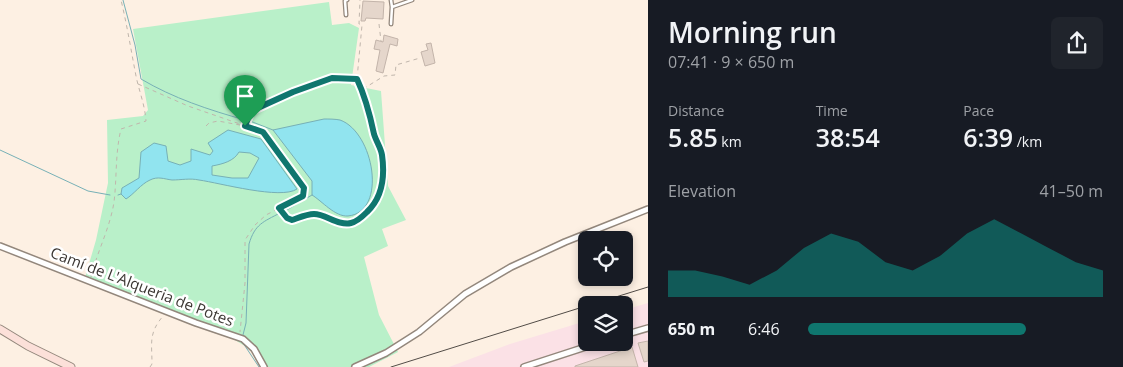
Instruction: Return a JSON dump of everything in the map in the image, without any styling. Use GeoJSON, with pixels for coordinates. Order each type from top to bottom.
{"type":"FeatureCollection","features":[{"type":"Feature","properties":{"kind":"main road"},"geometry":{"type":"LineString","coordinates":[[0,329],[28,346],[71,367]]}},
{"type":"Feature","properties":{"kind":"street"},"geometry":{"type":"LineString","coordinates":[[354,367],[386,353],[419,332],[466,294],[511,267],[565,242],[648,209]]}},
{"type":"Feature","properties":{"kind":"street","name":"Camí de L'Alqueria de Potes"},"geometry":{"type":"LineString","coordinates":[[0,246],[239,338],[251,346],[264,367]]}},
{"type":"Feature","properties":{"kind":"street"},"geometry":{"type":"LineString","coordinates":[[633,332],[648,328]]}},
{"type":"Feature","properties":{"kind":"street"},"geometry":{"type":"LineString","coordinates":[[524,367],[578,349]]}},
{"type":"Feature","properties":{"kind":"lane"},"geometry":{"type":"LineString","coordinates":[[346,15],[345,1],[347,0]]}},
{"type":"Feature","properties":{"kind":"lane"},"geometry":{"type":"LineString","coordinates":[[391,24],[392,0]]}},
{"type":"Feature","properties":{"kind":"lane"},"geometry":{"type":"LineString","coordinates":[[392,7],[412,0]]}},
{"type":"Feature","properties":{"kind":"path"},"geometry":{"type":"LineString","coordinates":[[90,281],[105,239],[114,204],[117,146],[121,129],[146,121],[145,107],[138,84],[134,56],[121,0]]}},
{"type":"Feature","properties":{"kind":"path"},"geometry":{"type":"LineString","coordinates":[[279,208],[287,218],[292,220],[314,214],[337,222],[351,223],[364,215],[373,206],[380,193],[383,176],[382,154],[357,79],[362,25],[359,24],[360,0]]}},
{"type":"Feature","properties":{"kind":"path"},"geometry":{"type":"LineString","coordinates":[[379,24],[381,41]]}},
{"type":"Feature","properties":{"kind":"path"},"geometry":{"type":"LineString","coordinates":[[362,90],[384,76],[395,75],[396,65],[420,58]]}},
{"type":"Feature","properties":{"kind":"path"},"geometry":{"type":"LineString","coordinates":[[245,126],[251,111],[293,92],[332,78],[357,79]]}},
{"type":"Feature","properties":{"kind":"path"},"geometry":{"type":"LineString","coordinates":[[138,84],[188,106],[263,132],[304,188],[303,196],[266,215],[255,224],[245,240],[244,304],[239,338]]}},
{"type":"Feature","properties":{"kind":"path"},"geometry":{"type":"LineString","coordinates":[[206,126],[209,123],[218,121],[245,126]]}},
{"type":"Feature","properties":{"kind":"path"},"geometry":{"type":"LineString","coordinates":[[150,367],[152,364],[150,346],[154,330],[161,319],[169,312]]}},
{"type":"Feature","properties":{"kind":"shaded area"},"geometry":{"type":"Polygon","coordinates":[[[648,303],[648,367],[449,367],[510,344],[578,323],[578,351],[633,351],[633,307],[648,303]]]}},
{"type":"Feature","properties":{"kind":"green space"},"geometry":{"type":"Polygon","coordinates":[[[329,2],[332,25],[349,23],[359,28],[351,85],[381,91],[388,186],[406,220],[382,229],[388,246],[364,257],[379,315],[398,352],[369,367],[263,367],[253,351],[230,337],[84,281],[96,240],[108,183],[107,120],[143,116],[148,110],[133,29],[329,2]]]}},
{"type":"Feature","properties":{"kind":"water"},"geometry":{"type":"Polygon","coordinates":[[[324,119],[340,120],[352,127],[368,155],[372,171],[372,187],[368,201],[361,211],[348,216],[338,214],[312,195],[312,181],[273,130],[324,119]]]}},
{"type":"Feature","properties":{"kind":"water"},"geometry":{"type":"Polygon","coordinates":[[[228,130],[261,139],[297,189],[278,193],[264,192],[196,179],[172,180],[158,178],[147,182],[126,199],[121,194],[122,188],[139,178],[141,152],[154,143],[166,146],[168,161],[180,165],[191,161],[191,149],[210,155],[213,151],[208,143],[228,130]],[[239,152],[231,160],[212,166],[212,175],[248,178],[259,158],[250,153],[239,152]]]}},
{"type":"Feature","properties":{"kind":"building"},"geometry":{"type":"Polygon","coordinates":[[[363,1],[384,2],[383,19],[366,18],[365,21],[361,21],[363,1]]]}},
{"type":"Feature","properties":{"kind":"building"},"geometry":{"type":"Polygon","coordinates":[[[384,35],[398,39],[397,46],[390,44],[383,73],[376,71],[380,50],[374,49],[376,40],[383,42],[384,35]]]}},
{"type":"Feature","properties":{"kind":"building"},"geometry":{"type":"Polygon","coordinates":[[[431,43],[435,63],[425,66],[421,52],[428,50],[426,44],[431,43]]]}},
{"type":"Feature","properties":{"kind":"building"},"geometry":{"type":"Polygon","coordinates":[[[648,341],[648,361],[644,362],[638,343],[648,341]]]}},
{"type":"Feature","properties":{"kind":"building"},"geometry":{"type":"Polygon","coordinates":[[[633,350],[638,367],[575,367],[620,351],[633,350]]]}},
{"type":"Feature","properties":{"kind":"waterway"},"geometry":{"type":"LineString","coordinates":[[123,0],[135,45],[141,79],[192,103],[245,120]]}},
{"type":"Feature","properties":{"kind":"waterway"},"geometry":{"type":"LineString","coordinates":[[250,121],[273,130]]}},
{"type":"Feature","properties":{"kind":"waterway"},"geometry":{"type":"LineString","coordinates":[[0,150],[88,191],[110,195]]}},
{"type":"Feature","properties":{"kind":"waterway"},"geometry":{"type":"LineString","coordinates":[[285,211],[312,195]]}},
{"type":"Feature","properties":{"kind":"waterway"},"geometry":{"type":"LineString","coordinates":[[243,335],[246,323],[249,244],[251,237],[264,221],[280,213]]}},
{"type":"Feature","properties":{"kind":"waterway"},"geometry":{"type":"LineString","coordinates":[[243,343],[259,367]]}},
{"type":"Feature","properties":{"kind":"railway"},"geometry":{"type":"LineString","coordinates":[[619,296],[648,287]]}},
{"type":"Feature","properties":{"kind":"railway"},"geometry":{"type":"LineString","coordinates":[[391,367],[578,309]]}},
{"type":"Feature","properties":{"kind":"route"},"geometry":{"type":"LineString","coordinates":[[332,78],[357,79],[382,154],[383,176],[380,193],[373,206],[364,215],[351,223],[337,222],[314,214],[292,220],[287,218],[279,208],[303,196],[304,188],[263,132],[245,126],[251,111],[293,92],[332,78]]}}]}
